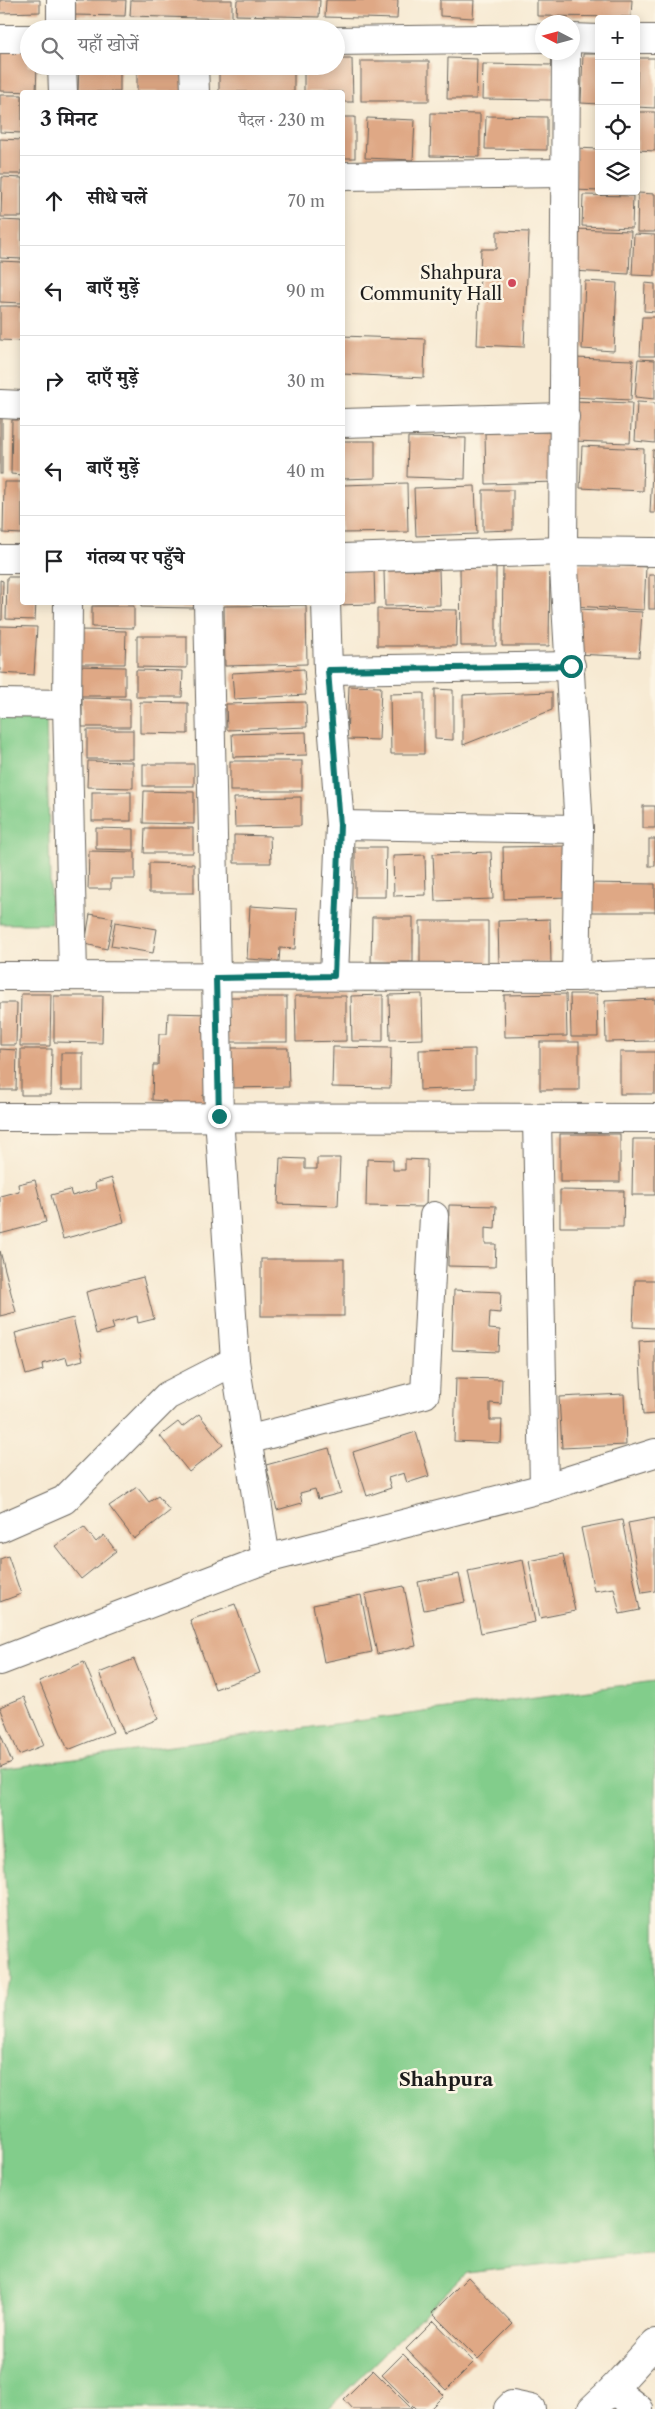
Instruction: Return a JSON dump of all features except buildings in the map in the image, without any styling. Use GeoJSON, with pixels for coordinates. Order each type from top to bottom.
{"type":"FeatureCollection","features":[{"type":"Feature","properties":{"kind":"street"},"geometry":{"type":"LineString","coordinates":[[61,0],[61,20]]}},
{"type":"Feature","properties":{"kind":"street"},"geometry":{"type":"LineString","coordinates":[[345,41],[535,38]]}},
{"type":"Feature","properties":{"kind":"street"},"geometry":{"type":"LineString","coordinates":[[580,38],[595,38]]}},
{"type":"Feature","properties":{"kind":"street"},"geometry":{"type":"LineString","coordinates":[[0,39],[20,39]]}},
{"type":"Feature","properties":{"kind":"street"},"geometry":{"type":"LineString","coordinates":[[640,39],[655,39]]}},
{"type":"Feature","properties":{"kind":"street"},"geometry":{"type":"LineString","coordinates":[[566,60],[564,551],[579,829],[576,977]]}},
{"type":"Feature","properties":{"kind":"street"},"geometry":{"type":"LineString","coordinates":[[62,75],[63,90]]}},
{"type":"Feature","properties":{"kind":"street"},"geometry":{"type":"LineString","coordinates":[[194,75],[195,90]]}},
{"type":"Feature","properties":{"kind":"street"},"geometry":{"type":"LineString","coordinates":[[345,176],[564,173]]}},
{"type":"Feature","properties":{"kind":"street"},"geometry":{"type":"LineString","coordinates":[[0,404],[20,405]]}},
{"type":"Feature","properties":{"kind":"street"},"geometry":{"type":"LineString","coordinates":[[345,423],[565,417]]}},
{"type":"Feature","properties":{"kind":"street"},"geometry":{"type":"LineString","coordinates":[[345,558],[564,551],[655,552]]}},
{"type":"Feature","properties":{"kind":"street"},"geometry":{"type":"LineString","coordinates":[[0,559],[20,559]]}},
{"type":"Feature","properties":{"kind":"street"},"geometry":{"type":"LineString","coordinates":[[68,605],[67,704],[73,976]]}},
{"type":"Feature","properties":{"kind":"street"},"geometry":{"type":"LineString","coordinates":[[208,605],[219,1116],[235,1362],[266,1559]]}},
{"type":"Feature","properties":{"kind":"street"},"geometry":{"type":"LineString","coordinates":[[326,605],[328,670],[340,825],[334,976]]}},
{"type":"Feature","properties":{"kind":"street"},"geometry":{"type":"LineString","coordinates":[[328,670],[571,666]]}},
{"type":"Feature","properties":{"kind":"street"},"geometry":{"type":"LineString","coordinates":[[0,703],[67,704]]}},
{"type":"Feature","properties":{"kind":"street"},"geometry":{"type":"LineString","coordinates":[[340,825],[579,829]]}},
{"type":"Feature","properties":{"kind":"street"},"geometry":{"type":"LineString","coordinates":[[0,976],[216,978],[334,976],[576,977],[655,974]]}},
{"type":"Feature","properties":{"kind":"street"},"geometry":{"type":"LineString","coordinates":[[0,1117],[655,1118]]}},
{"type":"Feature","properties":{"kind":"street"},"geometry":{"type":"LineString","coordinates":[[537,1118],[544,1488]]}},
{"type":"Feature","properties":{"kind":"street"},"geometry":{"type":"LineString","coordinates":[[247,1440],[425,1394],[434,1216]]}},
{"type":"Feature","properties":{"kind":"street"},"geometry":{"type":"LineString","coordinates":[[0,1528],[64,1500],[167,1396],[235,1362]]}},
{"type":"Feature","properties":{"kind":"street"},"geometry":{"type":"LineString","coordinates":[[0,1661],[266,1559],[544,1488],[655,1453]]}},
{"type":"Feature","properties":{"kind":"street"},"geometry":{"type":"LineString","coordinates":[[592,2409],[655,2343]]}},
{"type":"Feature","properties":{"kind":"street"},"geometry":{"type":"LineString","coordinates":[[613,2389],[639,2409]]}},
{"type":"Feature","properties":{"kind":"street"},"geometry":{"type":"LineString","coordinates":[[508,2409],[512,2405],[531,2409]]}},
{"type":"Feature","properties":{"kind":"green space"},"geometry":{"type":"Polygon","coordinates":[[[0,712],[46,713],[51,924],[0,924],[0,712]]]}},
{"type":"Feature","properties":{"kind":"green space"},"geometry":{"type":"Polygon","coordinates":[[[655,1681],[655,2252],[466,2273],[328,2409],[0,2409],[0,2001],[12,1979],[0,1800],[0,1769],[655,1681]]]}},
{"type":"Feature","properties":{"kind":"place","name":"Shahpura Community Hall"},"geometry":{"type":"Point","coordinates":[512,283]}},
{"type":"Feature","properties":{"kind":"district","name":"Shahpura"},"geometry":{"type":"Point","coordinates":[446,2079]}},
{"type":"Feature","properties":{"kind":"route"},"geometry":{"type":"LineString","coordinates":[[219,1116],[216,978],[334,976],[340,825],[328,670],[571,666]]}}]}
